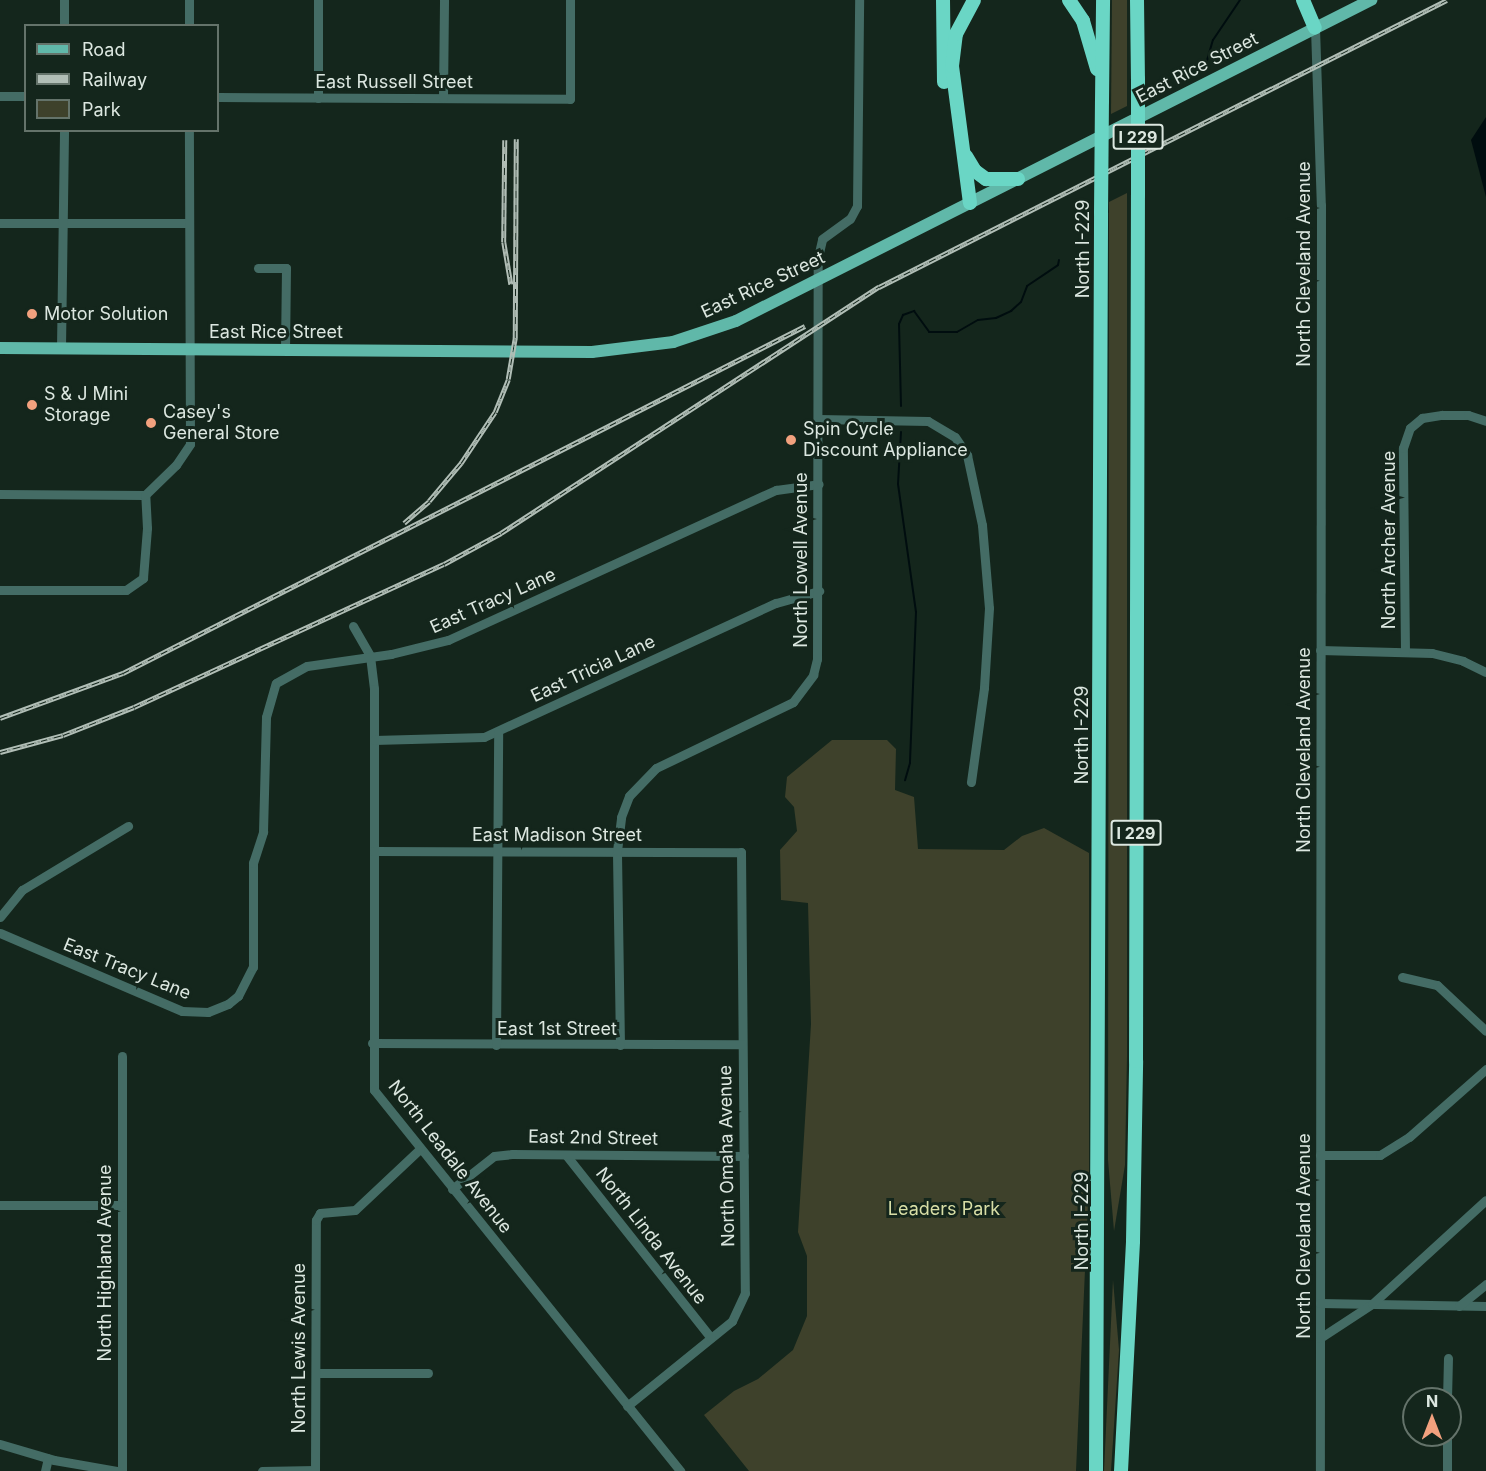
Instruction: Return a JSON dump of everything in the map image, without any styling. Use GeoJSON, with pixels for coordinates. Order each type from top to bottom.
{"type":"FeatureCollection","features":[{"type":"Feature","properties":{"kind":"highway"},"geometry":{"type":"LineString","coordinates":[[944,0],[944,75],[966,205]]}},
{"type":"Feature","properties":{"kind":"highway"},"geometry":{"type":"LineString","coordinates":[[966,205],[963,145],[953,56],[960,23],[974,0]]}},
{"type":"Feature","properties":{"kind":"highway"},"geometry":{"type":"LineString","coordinates":[[1069,0],[1089,37],[1103,94]]}},
{"type":"Feature","properties":{"kind":"highway","name":"North I-229"},"geometry":{"type":"LineString","coordinates":[[1096,1471],[1103,0]]}},
{"type":"Feature","properties":{"kind":"highway"},"geometry":{"type":"LineString","coordinates":[[1303,0],[1315,28]]}},
{"type":"Feature","properties":{"kind":"highway"},"geometry":{"type":"LineString","coordinates":[[1312,0],[1315,28]]}},
{"type":"Feature","properties":{"kind":"highway","name":"I 229"},"geometry":{"type":"LineString","coordinates":[[1121,1471],[1133,1241],[1136,1061],[1137,1]]}},
{"type":"Feature","properties":{"kind":"highway"},"geometry":{"type":"LineString","coordinates":[[963,145],[980,176],[993,180],[1018,179]]}},
{"type":"Feature","properties":{"kind":"main road","name":"East Rice Street"},"geometry":{"type":"LineString","coordinates":[[0,348],[592,352],[652,347],[717,329],[819,280],[1371,0]]}},
{"type":"Feature","properties":{"kind":"street"},"geometry":{"type":"LineString","coordinates":[[64,0],[64,24]]}},
{"type":"Feature","properties":{"kind":"street"},"geometry":{"type":"LineString","coordinates":[[189,0],[189,24]]}},
{"type":"Feature","properties":{"kind":"street"},"geometry":{"type":"LineString","coordinates":[[318,0],[318,98]]}},
{"type":"Feature","properties":{"kind":"street"},"geometry":{"type":"LineString","coordinates":[[443,98],[444,0]]}},
{"type":"Feature","properties":{"kind":"street","name":"East Russell Street"},"geometry":{"type":"LineString","coordinates":[[219,97],[570,99],[570,0]]}},
{"type":"Feature","properties":{"kind":"street","name":"North Lowell Avenue"},"geometry":{"type":"LineString","coordinates":[[620,1045],[617,851],[624,807],[648,773],[780,711],[804,689],[817,659],[819,280],[822,239],[850,219],[857,206],[859,0]]}},
{"type":"Feature","properties":{"kind":"street","name":"North Cleveland Avenue"},"geometry":{"type":"LineString","coordinates":[[1315,28],[1321,204],[1320,1471]]}},
{"type":"Feature","properties":{"kind":"street"},"geometry":{"type":"LineString","coordinates":[[0,96],[24,96]]}},
{"type":"Feature","properties":{"kind":"street"},"geometry":{"type":"LineString","coordinates":[[61,348],[64,132]]}},
{"type":"Feature","properties":{"kind":"street"},"geometry":{"type":"LineString","coordinates":[[0,590],[119,590],[135,586],[143,578],[146,564],[145,495],[188,449],[189,132]]}},
{"type":"Feature","properties":{"kind":"street"},"geometry":{"type":"LineString","coordinates":[[0,223],[189,223]]}},
{"type":"Feature","properties":{"kind":"street"},"geometry":{"type":"LineString","coordinates":[[258,268],[286,268],[285,350]]}},
{"type":"Feature","properties":{"kind":"street","name":"North Archer Avenue"},"geometry":{"type":"LineString","coordinates":[[1405,652],[1403,448],[1410,428],[1422,418],[1442,415],[1468,415],[1486,422]]}},
{"type":"Feature","properties":{"kind":"street"},"geometry":{"type":"LineString","coordinates":[[819,419],[928,421],[955,437],[967,455],[982,525],[988,608],[984,688],[971,782]]}},
{"type":"Feature","properties":{"kind":"street","name":"East Tracy Lane"},"geometry":{"type":"LineString","coordinates":[[0,933],[182,1011],[208,1012],[228,1004],[238,996],[253,966],[253,863],[264,824],[269,699],[276,683],[307,666],[448,640],[776,490],[819,484]]}},
{"type":"Feature","properties":{"kind":"street"},"geometry":{"type":"LineString","coordinates":[[0,494],[145,495]]}},
{"type":"Feature","properties":{"kind":"street","name":"East Tricia Lane"},"geometry":{"type":"LineString","coordinates":[[374,740],[476,740],[498,732],[776,603],[819,591]]}},
{"type":"Feature","properties":{"kind":"street","name":"North Leadale Avenue"},"geometry":{"type":"LineString","coordinates":[[353,626],[370,656],[374,689],[372,1043],[374,1090],[680,1471]]}},
{"type":"Feature","properties":{"kind":"street"},"geometry":{"type":"LineString","coordinates":[[1320,650],[1447,655],[1486,672]]}},
{"type":"Feature","properties":{"kind":"street"},"geometry":{"type":"LineString","coordinates":[[496,1045],[498,732]]}},
{"type":"Feature","properties":{"kind":"street"},"geometry":{"type":"LineString","coordinates":[[0,917],[22,890],[128,826]]}},
{"type":"Feature","properties":{"kind":"street","name":"East Madison Street"},"geometry":{"type":"LineString","coordinates":[[374,851],[741,852]]}},
{"type":"Feature","properties":{"kind":"street","name":"North Omaha Avenue"},"geometry":{"type":"LineString","coordinates":[[627,1406],[732,1322],[745,1293],[741,852]]}},
{"type":"Feature","properties":{"kind":"street"},"geometry":{"type":"LineString","coordinates":[[1402,977],[1437,985],[1486,1031]]}},
{"type":"Feature","properties":{"kind":"street","name":"East 1st Street"},"geometry":{"type":"LineString","coordinates":[[372,1043],[742,1044]]}},
{"type":"Feature","properties":{"kind":"street","name":"North Highland Avenue"},"geometry":{"type":"LineString","coordinates":[[120,1471],[122,1056]]}},
{"type":"Feature","properties":{"kind":"street"},"geometry":{"type":"LineString","coordinates":[[1320,1155],[1380,1155],[1409,1137],[1486,1069]]}},
{"type":"Feature","properties":{"kind":"street","name":"North Lewis Avenue"},"geometry":{"type":"LineString","coordinates":[[315,1470],[315,1224],[320,1214],[358,1207],[420,1149]]}},
{"type":"Feature","properties":{"kind":"street","name":"North Linda Avenue"},"geometry":{"type":"LineString","coordinates":[[566,1155],[711,1338]]}},
{"type":"Feature","properties":{"kind":"street","name":"East 2nd Street"},"geometry":{"type":"LineString","coordinates":[[453,1189],[494,1156],[744,1156]]}},
{"type":"Feature","properties":{"kind":"street"},"geometry":{"type":"LineString","coordinates":[[1320,1338],[1372,1304],[1486,1200]]}},
{"type":"Feature","properties":{"kind":"street"},"geometry":{"type":"LineString","coordinates":[[0,1205],[122,1205]]}},
{"type":"Feature","properties":{"kind":"street"},"geometry":{"type":"LineString","coordinates":[[1459,1306],[1486,1284]]}},
{"type":"Feature","properties":{"kind":"street"},"geometry":{"type":"LineString","coordinates":[[1320,1303],[1486,1306]]}},
{"type":"Feature","properties":{"kind":"street"},"geometry":{"type":"LineString","coordinates":[[1447,1387],[1448,1358]]}},
{"type":"Feature","properties":{"kind":"street"},"geometry":{"type":"LineString","coordinates":[[316,1373],[428,1373]]}},
{"type":"Feature","properties":{"kind":"street"},"geometry":{"type":"LineString","coordinates":[[0,1444],[48,1458],[120,1471]]}},
{"type":"Feature","properties":{"kind":"street"},"geometry":{"type":"LineString","coordinates":[[1447,1447],[1447,1471]]}},
{"type":"Feature","properties":{"kind":"street"},"geometry":{"type":"LineString","coordinates":[[45,1471],[48,1458]]}},
{"type":"Feature","properties":{"kind":"street"},"geometry":{"type":"LineString","coordinates":[[262,1471],[315,1470]]}},
{"type":"Feature","properties":{"kind":"green space"},"geometry":{"type":"Polygon","coordinates":[[[1112,0],[1127,0],[1127,106],[1111,114],[1112,0]]]}},
{"type":"Feature","properties":{"kind":"green space"},"geometry":{"type":"Polygon","coordinates":[[[1127,193],[1127,1056],[1125,1165],[1114,1231],[1108,1160],[1109,202],[1127,193]]]}},
{"type":"Feature","properties":{"kind":"green space","name":"Leaders Park"},"geometry":{"type":"Polygon","coordinates":[[[832,740],[887,740],[896,749],[895,790],[914,797],[918,849],[1004,850],[1022,836],[1044,828],[1089,853],[1089,1181],[1076,1471],[749,1471],[704,1415],[734,1391],[758,1379],[793,1350],[807,1316],[807,1256],[798,1232],[811,1024],[808,903],[781,900],[780,850],[797,831],[794,807],[785,797],[787,777],[832,740]]]}},
{"type":"Feature","properties":{"kind":"green space"},"geometry":{"type":"Polygon","coordinates":[[[1113,1280],[1119,1350],[1111,1471],[1104,1471],[1113,1280]]]}},
{"type":"Feature","properties":{"kind":"shaded area"},"geometry":{"type":"Polygon","coordinates":[[[1486,117],[1486,197],[1471,140],[1486,117]]]}},
{"type":"Feature","properties":{"kind":"waterway"},"geometry":{"type":"LineString","coordinates":[[1206,64],[1213,40],[1240,0]]}},
{"type":"Feature","properties":{"kind":"waterway"},"geometry":{"type":"LineString","coordinates":[[901,406],[899,324],[903,315],[914,311],[929,332],[957,332],[978,320],[996,318],[1011,311],[1021,302],[1027,286],[1058,265],[1059,260]]}},
{"type":"Feature","properties":{"kind":"waterway"},"geometry":{"type":"LineString","coordinates":[[901,432],[898,484],[916,612],[910,763],[905,780]]}},
{"type":"Feature","properties":{"kind":"railway"},"geometry":{"type":"LineString","coordinates":[[0,752],[63,735],[134,707],[444,564],[501,533],[879,287],[1447,0]]}},
{"type":"Feature","properties":{"kind":"railway"},"geometry":{"type":"LineString","coordinates":[[404,523],[429,501],[461,463],[495,412],[508,379],[515,338],[516,139]]}},
{"type":"Feature","properties":{"kind":"railway"},"geometry":{"type":"LineString","coordinates":[[505,140],[504,242],[511,284]]}},
{"type":"Feature","properties":{"kind":"railway"},"geometry":{"type":"LineString","coordinates":[[0,718],[123,673],[805,326]]}},
{"type":"Feature","properties":{"kind":"place","name":"Motor Solution"},"geometry":{"type":"Point","coordinates":[32,314]}},
{"type":"Feature","properties":{"kind":"place","name":"S & J Mini Storage"},"geometry":{"type":"Point","coordinates":[32,405]}},
{"type":"Feature","properties":{"kind":"place","name":"Casey's General Store"},"geometry":{"type":"Point","coordinates":[151,423]}},
{"type":"Feature","properties":{"kind":"place","name":"Spin Cycle Discount Appliance"},"geometry":{"type":"Point","coordinates":[791,440]}}]}
